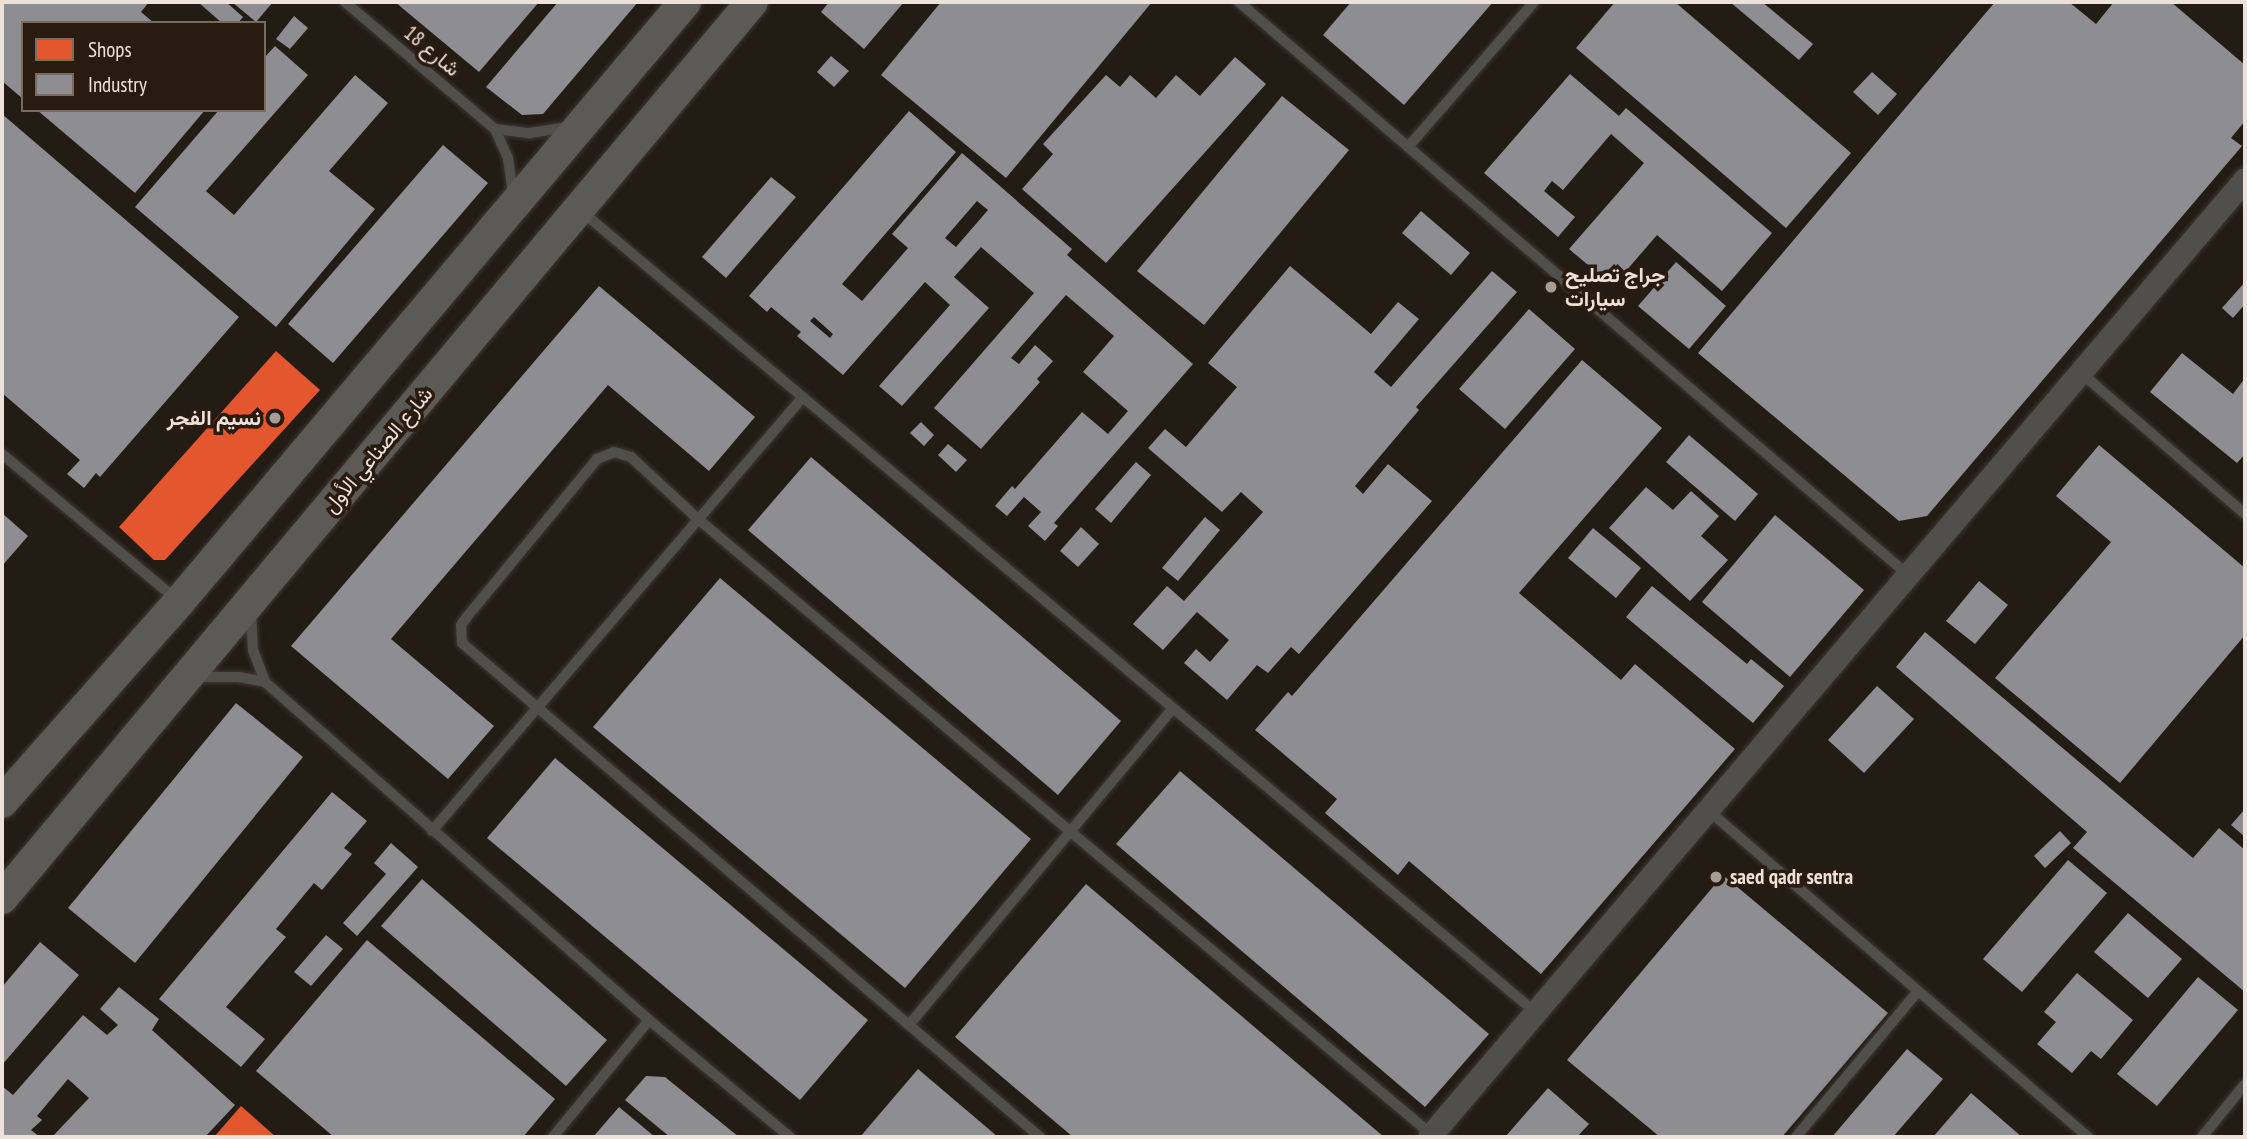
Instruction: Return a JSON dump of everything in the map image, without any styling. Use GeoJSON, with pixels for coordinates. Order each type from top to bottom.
{"type":"FeatureCollection","features":[{"type":"Feature","properties":{"kind":"main road"},"geometry":{"type":"LineString","coordinates":[[2,802],[179,602],[685,2]]}},
{"type":"Feature","properties":{"kind":"main road","name":"شارع الصناعي الأول"},"geometry":{"type":"LineString","coordinates":[[2,898],[752,2]]}},
{"type":"Feature","properties":{"kind":"street"},"geometry":{"type":"LineString","coordinates":[[1430,1136],[1709,811],[1906,573],[2245,179]]}},
{"type":"Feature","properties":{"kind":"lane","name":"شارع 18"},"geometry":{"type":"LineString","coordinates":[[345,2],[495,129],[511,173],[513,204]]}},
{"type":"Feature","properties":{"kind":"lane"},"geometry":{"type":"LineString","coordinates":[[1239,2],[1906,573]]}},
{"type":"Feature","properties":{"kind":"lane"},"geometry":{"type":"LineString","coordinates":[[1408,147],[1534,2]]}},
{"type":"Feature","properties":{"kind":"lane"},"geometry":{"type":"LineString","coordinates":[[495,129],[530,133],[581,123]]}},
{"type":"Feature","properties":{"kind":"lane"},"geometry":{"type":"LineString","coordinates":[[580,210],[1171,710],[1535,1012]]}},
{"type":"Feature","properties":{"kind":"lane"},"geometry":{"type":"LineString","coordinates":[[2080,372],[2245,514]]}},
{"type":"Feature","properties":{"kind":"lane"},"geometry":{"type":"LineString","coordinates":[[432,831],[802,398]]}},
{"type":"Feature","properties":{"kind":"lane"},"geometry":{"type":"LineString","coordinates":[[1040,1137],[462,643],[461,625],[597,459],[614,452],[631,457],[698,519],[1430,1136]]}},
{"type":"Feature","properties":{"kind":"lane"},"geometry":{"type":"LineString","coordinates":[[2,454],[179,602]]}},
{"type":"Feature","properties":{"kind":"lane"},"geometry":{"type":"LineString","coordinates":[[253,599],[253,650],[265,681],[649,1020],[790,1137]]}},
{"type":"Feature","properties":{"kind":"lane"},"geometry":{"type":"LineString","coordinates":[[186,677],[213,675],[265,681]]}},
{"type":"Feature","properties":{"kind":"lane"},"geometry":{"type":"LineString","coordinates":[[909,1025],[1171,710]]}},
{"type":"Feature","properties":{"kind":"lane"},"geometry":{"type":"LineString","coordinates":[[1709,811],[2088,1137]]}},
{"type":"Feature","properties":{"kind":"lane"},"geometry":{"type":"LineString","coordinates":[[1796,1137],[1918,992]]}},
{"type":"Feature","properties":{"kind":"lane"},"geometry":{"type":"LineString","coordinates":[[553,1137],[649,1020]]}},
{"type":"Feature","properties":{"kind":"lane"},"geometry":{"type":"LineString","coordinates":[[2202,1137],[2245,1084]]}},
{"type":"Feature","properties":{"kind":"building: Shops"},"geometry":{"type":"Polygon","coordinates":[[[276,351],[320,390],[165,560],[154,560],[119,527],[276,351]]]}},
{"type":"Feature","properties":{"kind":"building: Shops"},"geometry":{"type":"Polygon","coordinates":[[[241,1106],[276,1137],[214,1137],[241,1106]]]}},
{"type":"Feature","properties":{"kind":"building: Industry"},"geometry":{"type":"Polygon","coordinates":[[[2,2],[149,2],[141,12],[152,21],[21,21],[21,97],[2,81],[2,2]]]}},
{"type":"Feature","properties":{"kind":"building: Industry"},"geometry":{"type":"Polygon","coordinates":[[[198,2],[226,2],[243,17],[240,21],[220,21],[198,2]]]}},
{"type":"Feature","properties":{"kind":"building: Industry"},"geometry":{"type":"Polygon","coordinates":[[[232,2],[273,2],[255,21],[232,2]]]}},
{"type":"Feature","properties":{"kind":"building: Industry"},"geometry":{"type":"Polygon","coordinates":[[[395,2],[539,2],[479,72],[395,2]]]}},
{"type":"Feature","properties":{"kind":"building: Industry"},"geometry":{"type":"Polygon","coordinates":[[[558,2],[638,2],[543,114],[522,115],[486,87],[558,2]]]}},
{"type":"Feature","properties":{"kind":"building: Industry"},"geometry":{"type":"Polygon","coordinates":[[[829,2],[904,2],[864,49],[821,12],[829,2]]]}},
{"type":"Feature","properties":{"kind":"building: Industry"},"geometry":{"type":"Polygon","coordinates":[[[941,2],[1152,2],[1006,178],[881,75],[941,2]]]}},
{"type":"Feature","properties":{"kind":"building: Industry"},"geometry":{"type":"Polygon","coordinates":[[[1351,2],[1493,2],[1404,105],[1323,35],[1351,2]]]}},
{"type":"Feature","properties":{"kind":"building: Industry"},"geometry":{"type":"Polygon","coordinates":[[[1615,2],[1675,2],[1851,153],[1786,228],[1576,48],[1615,2]]]}},
{"type":"Feature","properties":{"kind":"building: Industry"},"geometry":{"type":"Polygon","coordinates":[[[1730,2],[1762,2],[1813,44],[1799,60],[1730,2]]]}},
{"type":"Feature","properties":{"kind":"building: Industry"},"geometry":{"type":"Polygon","coordinates":[[[1995,2],[2069,2],[2096,24],[2114,2],[2171,2],[2245,65],[2245,121],[2231,138],[2242,146],[1927,516],[1899,521],[1698,353],[1995,2]]]}},
{"type":"Feature","properties":{"kind":"building: Industry"},"geometry":{"type":"Polygon","coordinates":[[[294,16],[308,28],[290,49],[276,39],[294,16]]]}},
{"type":"Feature","properties":{"kind":"building: Industry"},"geometry":{"type":"Polygon","coordinates":[[[275,46],[308,75],[206,191],[234,215],[355,75],[388,103],[329,171],[375,209],[276,327],[135,207],[217,112],[266,112],[266,56],[275,46]]]}},
{"type":"Feature","properties":{"kind":"building: Industry"},"geometry":{"type":"Polygon","coordinates":[[[831,56],[849,71],[834,87],[817,72],[831,56]]]}},
{"type":"Feature","properties":{"kind":"building: Industry"},"geometry":{"type":"Polygon","coordinates":[[[1235,57],[1266,84],[1106,263],[1022,189],[1053,154],[1043,144],[1106,75],[1120,87],[1130,75],[1156,98],[1176,75],[1200,96],[1235,57]]]}},
{"type":"Feature","properties":{"kind":"building: Industry"},"geometry":{"type":"Polygon","coordinates":[[[1872,72],[1897,94],[1878,115],[1853,92],[1872,72]]]}},
{"type":"Feature","properties":{"kind":"building: Industry"},"geometry":{"type":"Polygon","coordinates":[[[1570,74],[1619,116],[1626,108],[1772,233],[1722,291],[1657,235],[1613,286],[1569,249],[1644,163],[1611,134],[1563,190],[1552,181],[1544,191],[1575,217],[1558,237],[1484,173],[1570,74]]]}},
{"type":"Feature","properties":{"kind":"building: Industry"},"geometry":{"type":"Polygon","coordinates":[[[1282,96],[1349,150],[1204,325],[1137,271],[1282,96]]]}},
{"type":"Feature","properties":{"kind":"building: Industry"},"geometry":{"type":"Polygon","coordinates":[[[909,111],[956,152],[842,284],[862,301],[908,248],[892,234],[962,153],[1072,249],[1067,255],[1193,364],[1054,523],[1058,526],[1045,541],[1028,526],[1041,512],[1024,497],[1007,516],[995,506],[1012,486],[1015,489],[1082,412],[1108,434],[1128,411],[1083,372],[1114,336],[1066,295],[1011,358],[1019,364],[1035,345],[1053,361],[1037,379],[1040,382],[981,449],[934,408],[1034,293],[981,247],[954,277],[989,308],[902,406],[879,386],[950,305],[925,282],[843,375],[797,336],[801,332],[771,307],[767,312],[749,296],[909,111]],[[977,201],[945,238],[956,247],[988,210],[977,201]],[[814,317],[810,321],[830,338],[833,334],[814,317]]]}},
{"type":"Feature","properties":{"kind":"building: Industry"},"geometry":{"type":"Polygon","coordinates":[[[39,112],[203,112],[135,193],[39,112]]]}},
{"type":"Feature","properties":{"kind":"building: Industry"},"geometry":{"type":"Polygon","coordinates":[[[2,114],[239,317],[100,477],[96,473],[84,488],[67,474],[80,460],[2,393],[2,114]]]}},
{"type":"Feature","properties":{"kind":"building: Industry"},"geometry":{"type":"Polygon","coordinates":[[[443,145],[488,183],[333,363],[288,324],[443,145]]]}},
{"type":"Feature","properties":{"kind":"building: Industry"},"geometry":{"type":"Polygon","coordinates":[[[771,177],[796,197],[726,278],[702,257],[771,177]]]}},
{"type":"Feature","properties":{"kind":"building: Industry"},"geometry":{"type":"Polygon","coordinates":[[[1421,211],[1470,253],[1451,275],[1402,233],[1421,211]]]}},
{"type":"Feature","properties":{"kind":"building: Industry"},"geometry":{"type":"Polygon","coordinates":[[[1676,262],[1726,306],[1689,349],[1638,306],[1676,262]]]}},
{"type":"Feature","properties":{"kind":"building: Industry"},"geometry":{"type":"Polygon","coordinates":[[[1290,266],[1371,334],[1398,302],[1419,319],[1374,372],[1391,387],[1492,271],[1517,292],[1416,407],[1419,410],[1355,486],[1363,494],[1388,464],[1432,501],[1299,654],[1291,647],[1268,673],[1257,665],[1227,700],[1184,663],[1196,649],[1210,662],[1229,640],[1197,612],[1163,650],[1133,624],[1167,586],[1184,601],[1263,512],[1241,492],[1222,512],[1148,448],[1165,429],[1186,447],[1237,387],[1208,363],[1290,266]]]}},
{"type":"Feature","properties":{"kind":"building: Industry"},"geometry":{"type":"Polygon","coordinates":[[[2245,282],[2245,304],[2233,318],[2222,308],[2245,282]]]}},
{"type":"Feature","properties":{"kind":"building: Industry"},"geometry":{"type":"Polygon","coordinates":[[[599,286],[755,417],[709,471],[608,385],[391,639],[494,726],[448,779],[291,646],[599,286]]]}},
{"type":"Feature","properties":{"kind":"building: Industry"},"geometry":{"type":"Polygon","coordinates":[[[1529,309],[1575,349],[1505,429],[1459,389],[1529,309]]]}},
{"type":"Feature","properties":{"kind":"building: Industry"},"geometry":{"type":"Polygon","coordinates":[[[2182,353],[2233,394],[2245,378],[2245,454],[2237,463],[2150,392],[2182,353]]]}},
{"type":"Feature","properties":{"kind":"building: Industry"},"geometry":{"type":"Polygon","coordinates":[[[1582,360],[1662,428],[1519,593],[1621,680],[1635,664],[1735,749],[1541,974],[1409,861],[1398,875],[1325,813],[1337,799],[1255,730],[1288,692],[1292,696],[1582,360]]]}},
{"type":"Feature","properties":{"kind":"building: Industry"},"geometry":{"type":"Polygon","coordinates":[[[921,422],[934,435],[924,446],[910,433],[921,422]]]}},
{"type":"Feature","properties":{"kind":"building: Industry"},"geometry":{"type":"Polygon","coordinates":[[[1689,435],[1758,494],[1735,521],[1666,462],[1689,435]]]}},
{"type":"Feature","properties":{"kind":"building: Industry"},"geometry":{"type":"Polygon","coordinates":[[[948,444],[967,460],[956,472],[938,455],[948,444]]]}},
{"type":"Feature","properties":{"kind":"building: Industry"},"geometry":{"type":"Polygon","coordinates":[[[2099,445],[2245,568],[2245,635],[2120,783],[1995,678],[2111,542],[2056,496],[2099,445]]]}},
{"type":"Feature","properties":{"kind":"building: Industry"},"geometry":{"type":"Polygon","coordinates":[[[811,457],[1121,721],[1058,795],[748,530],[811,457]]]}},
{"type":"Feature","properties":{"kind":"building: Industry"},"geometry":{"type":"Polygon","coordinates":[[[1136,462],[1151,475],[1111,523],[1095,509],[1136,462]]]}},
{"type":"Feature","properties":{"kind":"building: Industry"},"geometry":{"type":"Polygon","coordinates":[[[1646,487],[1673,510],[1691,491],[1719,516],[1701,536],[1728,560],[1690,601],[1609,528],[1646,487]]]}},
{"type":"Feature","properties":{"kind":"building: Industry"},"geometry":{"type":"Polygon","coordinates":[[[2,513],[28,536],[2,566],[2,513]]]}},
{"type":"Feature","properties":{"kind":"building: Industry"},"geometry":{"type":"Polygon","coordinates":[[[1775,515],[1864,590],[1790,677],[1702,602],[1775,515]]]}},
{"type":"Feature","properties":{"kind":"building: Industry"},"geometry":{"type":"Polygon","coordinates":[[[1205,517],[1220,530],[1178,581],[1162,568],[1205,517]]]}},
{"type":"Feature","properties":{"kind":"building: Industry"},"geometry":{"type":"Polygon","coordinates":[[[1081,527],[1099,544],[1078,567],[1060,551],[1081,527]]]}},
{"type":"Feature","properties":{"kind":"building: Industry"},"geometry":{"type":"Polygon","coordinates":[[[1593,528],[1641,568],[1616,598],[1568,558],[1593,528]]]}},
{"type":"Feature","properties":{"kind":"building: Industry"},"geometry":{"type":"Polygon","coordinates":[[[720,578],[1031,839],[905,988],[593,727],[720,578]]]}},
{"type":"Feature","properties":{"kind":"building: Industry"},"geometry":{"type":"Polygon","coordinates":[[[1979,581],[2008,605],[1975,644],[1946,621],[1979,581]]]}},
{"type":"Feature","properties":{"kind":"building: Industry"},"geometry":{"type":"Polygon","coordinates":[[[1652,586],[1747,664],[1751,659],[1784,686],[1753,723],[1626,617],[1652,586]]]}},
{"type":"Feature","properties":{"kind":"building: Industry"},"geometry":{"type":"Polygon","coordinates":[[[1925,632],[2193,858],[2219,828],[2245,850],[2245,992],[2073,848],[2087,832],[1896,667],[1925,632]]]}},
{"type":"Feature","properties":{"kind":"building: Industry"},"geometry":{"type":"Polygon","coordinates":[[[1877,686],[1914,719],[1864,773],[1828,740],[1877,686]]]}},
{"type":"Feature","properties":{"kind":"building: Industry"},"geometry":{"type":"Polygon","coordinates":[[[236,703],[303,757],[135,963],[68,908],[236,703]]]}},
{"type":"Feature","properties":{"kind":"building: Industry"},"geometry":{"type":"Polygon","coordinates":[[[555,758],[868,1020],[800,1100],[487,838],[555,758]]]}},
{"type":"Feature","properties":{"kind":"building: Industry"},"geometry":{"type":"Polygon","coordinates":[[[1180,771],[1489,1034],[1425,1107],[1116,844],[1180,771]]]}},
{"type":"Feature","properties":{"kind":"building: Industry"},"geometry":{"type":"Polygon","coordinates":[[[332,792],[367,821],[344,848],[352,854],[322,890],[314,883],[276,929],[286,937],[226,1007],[265,1039],[241,1067],[159,999],[332,792]]]}},
{"type":"Feature","properties":{"kind":"building: Industry"},"geometry":{"type":"Polygon","coordinates":[[[2245,809],[2245,837],[2231,825],[2245,809]]]}},
{"type":"Feature","properties":{"kind":"building: Industry"},"geometry":{"type":"Polygon","coordinates":[[[2060,831],[2071,843],[2045,868],[2034,856],[2060,831]]]}},
{"type":"Feature","properties":{"kind":"building: Industry"},"geometry":{"type":"Polygon","coordinates":[[[391,843],[418,867],[357,936],[343,923],[386,874],[374,863],[391,843]]]}},
{"type":"Feature","properties":{"kind":"building: Industry"},"geometry":{"type":"Polygon","coordinates":[[[2068,860],[2107,893],[2022,992],[1983,959],[2068,860]]]}},
{"type":"Feature","properties":{"kind":"building: Industry"},"geometry":{"type":"Polygon","coordinates":[[[1723,875],[1888,1013],[1782,1137],[1660,1137],[1567,1060],[1723,875]]]}},
{"type":"Feature","properties":{"kind":"building: Industry"},"geometry":{"type":"Polygon","coordinates":[[[422,879],[607,1040],[566,1086],[381,926],[422,879]]]}},
{"type":"Feature","properties":{"kind":"building: Industry"},"geometry":{"type":"Polygon","coordinates":[[[1086,884],[1384,1137],[1073,1137],[955,1037],[1086,884]]]}},
{"type":"Feature","properties":{"kind":"building: Industry"},"geometry":{"type":"Polygon","coordinates":[[[2128,913],[2182,959],[2148,998],[2094,952],[2128,913]]]}},
{"type":"Feature","properties":{"kind":"building: Industry"},"geometry":{"type":"Polygon","coordinates":[[[326,935],[343,949],[311,986],[294,972],[326,935]]]}},
{"type":"Feature","properties":{"kind":"building: Industry"},"geometry":{"type":"Polygon","coordinates":[[[367,940],[555,1099],[523,1137],[334,1137],[256,1071],[367,940]]]}},
{"type":"Feature","properties":{"kind":"building: Industry"},"geometry":{"type":"Polygon","coordinates":[[[40,942],[79,975],[2,1065],[2,987],[40,942]]]}},
{"type":"Feature","properties":{"kind":"building: Industry"},"geometry":{"type":"Polygon","coordinates":[[[2077,973],[2133,1020],[2101,1059],[2091,1051],[2072,1073],[2037,1044],[2056,1022],[2044,1012],[2077,973]]]}},
{"type":"Feature","properties":{"kind":"building: Industry"},"geometry":{"type":"Polygon","coordinates":[[[2198,977],[2238,1010],[2157,1106],[2117,1074],[2198,977]]]}},
{"type":"Feature","properties":{"kind":"building: Industry"},"geometry":{"type":"Polygon","coordinates":[[[119,987],[159,1019],[152,1030],[235,1105],[205,1137],[52,1137],[89,1098],[68,1079],[37,1116],[42,1120],[31,1130],[40,1137],[2,1137],[2,1086],[13,1095],[83,1015],[107,1035],[118,1025],[100,1009],[119,987]]]}},
{"type":"Feature","properties":{"kind":"building: Industry"},"geometry":{"type":"Polygon","coordinates":[[[1907,1049],[1943,1079],[1893,1137],[1832,1137],[1907,1049]]]}},
{"type":"Feature","properties":{"kind":"building: Industry"},"geometry":{"type":"Polygon","coordinates":[[[918,1069],[998,1137],[860,1137],[918,1069]]]}},
{"type":"Feature","properties":{"kind":"building: Industry"},"geometry":{"type":"Polygon","coordinates":[[[646,1076],[665,1077],[739,1137],[670,1137],[625,1100],[646,1076]]]}},
{"type":"Feature","properties":{"kind":"building: Industry"},"geometry":{"type":"Polygon","coordinates":[[[1548,1088],[1589,1124],[1577,1137],[1505,1137],[1548,1088]]]}},
{"type":"Feature","properties":{"kind":"building: Industry"},"geometry":{"type":"Polygon","coordinates":[[[1971,1093],[2022,1137],[1933,1137],[1971,1093]]]}},
{"type":"Feature","properties":{"kind":"building: Industry"},"geometry":{"type":"Polygon","coordinates":[[[619,1107],[655,1137],[593,1137],[619,1107]]]}},
{"type":"Feature","properties":{"kind":"place","name":"جراج تصليح سيارات"},"geometry":{"type":"Point","coordinates":[1551,287]}},
{"type":"Feature","properties":{"kind":"place","name":"نسيم الفجر"},"geometry":{"type":"Point","coordinates":[275,418]}},
{"type":"Feature","properties":{"kind":"place","name":"saed qadr sentra"},"geometry":{"type":"Point","coordinates":[1716,877]}}]}
